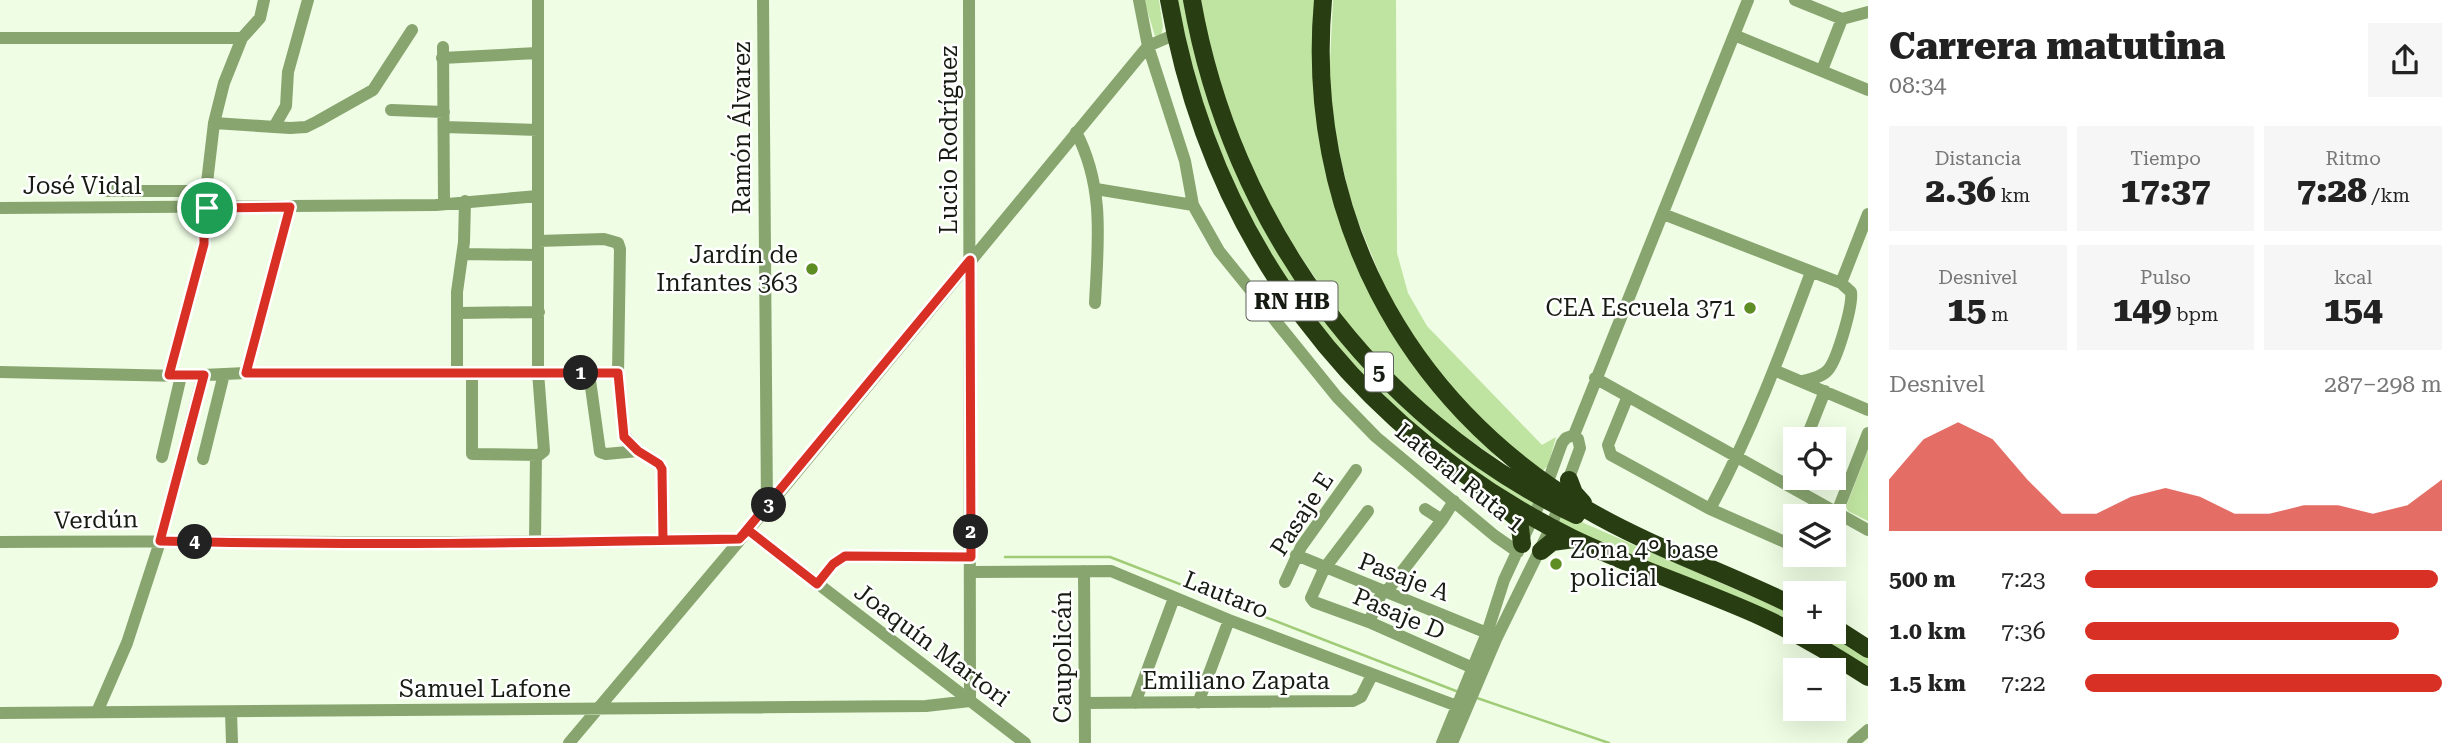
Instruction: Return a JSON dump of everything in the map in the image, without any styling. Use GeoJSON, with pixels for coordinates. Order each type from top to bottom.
{"type":"FeatureCollection","features":[{"type":"Feature","properties":{"kind":"highway","name":"RN HB"},"geometry":{"type":"LineString","coordinates":[[1169,0],[1194,102],[1208,145],[1243,222],[1285,292],[1321,341],[1364,389],[1409,432],[1447,463],[1533,518],[1784,628],[1868,677]]}},
{"type":"Feature","properties":{"kind":"highway","name":"5"},"geometry":{"type":"LineString","coordinates":[[1192,0],[1208,75],[1234,148],[1259,205],[1299,274],[1344,334],[1395,389],[1440,428],[1506,477],[1545,491],[1564,494],[1611,531],[1686,560]]}},
{"type":"Feature","properties":{"kind":"highway","name":"RN HB"},"geometry":{"type":"LineString","coordinates":[[1323,0],[1321,63],[1329,147],[1339,192],[1368,272],[1402,334],[1447,395],[1489,440],[1545,491]]}},
{"type":"Feature","properties":{"kind":"highway"},"geometry":{"type":"LineString","coordinates":[[1564,494],[1570,487],[1586,509],[1686,560],[1783,601]]}},
{"type":"Feature","properties":{"kind":"highway"},"geometry":{"type":"LineString","coordinates":[[1495,495],[1500,505],[1519,520],[1520,548]]}},
{"type":"Feature","properties":{"kind":"highway"},"geometry":{"type":"LineString","coordinates":[[1541,551],[1559,539],[1574,538]]}},
{"type":"Feature","properties":{"kind":"highway"},"geometry":{"type":"LineString","coordinates":[[1846,635],[1868,649]]}},
{"type":"Feature","properties":{"kind":"street"},"geometry":{"type":"LineString","coordinates":[[162,457],[175,375],[204,244],[203,208],[214,123],[224,83],[242,38],[260,18],[264,0]]}},
{"type":"Feature","properties":{"kind":"street"},"geometry":{"type":"LineString","coordinates":[[274,127],[286,106],[288,72],[308,0]]}},
{"type":"Feature","properties":{"kind":"street"},"geometry":{"type":"LineString","coordinates":[[535,542],[540,453],[538,0]]}},
{"type":"Feature","properties":{"kind":"street","name":"Ramón Álvarez"},"geometry":{"type":"LineString","coordinates":[[763,0],[766,508]]}},
{"type":"Feature","properties":{"kind":"street","name":"Lucio Rodríguez"},"geometry":{"type":"LineString","coordinates":[[969,0],[970,701]]}},
{"type":"Feature","properties":{"kind":"street","name":"Lateral Ruta 1"},"geometry":{"type":"LineString","coordinates":[[1139,0],[1148,46],[1185,161],[1193,205],[1219,251],[1337,397],[1376,437],[1454,501],[1520,548]]}},
{"type":"Feature","properties":{"kind":"street"},"geometry":{"type":"LineString","coordinates":[[1452,743],[1492,635],[1504,580],[1545,491],[1562,443],[1574,435],[1748,0]]}},
{"type":"Feature","properties":{"kind":"street"},"geometry":{"type":"LineString","coordinates":[[1795,0],[1842,19],[1868,12]]}},
{"type":"Feature","properties":{"kind":"street"},"geometry":{"type":"LineString","coordinates":[[1822,70],[1842,19]]}},
{"type":"Feature","properties":{"kind":"street"},"geometry":{"type":"LineString","coordinates":[[214,123],[306,127],[373,90],[412,30]]}},
{"type":"Feature","properties":{"kind":"street"},"geometry":{"type":"LineString","coordinates":[[569,743],[1148,46],[1176,34]]}},
{"type":"Feature","properties":{"kind":"street"},"geometry":{"type":"LineString","coordinates":[[1734,35],[1868,90]]}},
{"type":"Feature","properties":{"kind":"street"},"geometry":{"type":"LineString","coordinates":[[0,38],[242,38]]}},
{"type":"Feature","properties":{"kind":"street"},"geometry":{"type":"LineString","coordinates":[[444,202],[443,52],[537,53]]}},
{"type":"Feature","properties":{"kind":"street"},"geometry":{"type":"LineString","coordinates":[[391,110],[444,112]]}},
{"type":"Feature","properties":{"kind":"street"},"geometry":{"type":"LineString","coordinates":[[444,127],[538,131]]}},
{"type":"Feature","properties":{"kind":"street"},"geometry":{"type":"LineString","coordinates":[[1076,132],[1087,154],[1096,189],[1096,303]]}},
{"type":"Feature","properties":{"kind":"street"},"geometry":{"type":"LineString","coordinates":[[1096,189],[1193,205]]}},
{"type":"Feature","properties":{"kind":"street","name":"José Vidal"},"geometry":{"type":"LineString","coordinates":[[107,191],[206,191]]}},
{"type":"Feature","properties":{"kind":"street","name":"José Vidal"},"geometry":{"type":"LineString","coordinates":[[0,208],[436,205],[444,202],[538,196]]}},
{"type":"Feature","properties":{"kind":"street"},"geometry":{"type":"LineString","coordinates":[[457,372],[457,292],[463,254],[466,201]]}},
{"type":"Feature","properties":{"kind":"street"},"geometry":{"type":"LineString","coordinates":[[246,373],[290,207]]}},
{"type":"Feature","properties":{"kind":"street"},"geometry":{"type":"LineString","coordinates":[[1663,214],[1841,283],[1851,292],[1852,302],[1832,363],[1822,375],[1803,382]]}},
{"type":"Feature","properties":{"kind":"street"},"geometry":{"type":"LineString","coordinates":[[1841,283],[1868,214]]}},
{"type":"Feature","properties":{"kind":"street"},"geometry":{"type":"LineString","coordinates":[[538,241],[604,239],[618,243],[618,373],[624,437],[662,469],[663,540]]}},
{"type":"Feature","properties":{"kind":"street"},"geometry":{"type":"LineString","coordinates":[[463,254],[538,255]]}},
{"type":"Feature","properties":{"kind":"street"},"geometry":{"type":"LineString","coordinates":[[1710,509],[1738,458],[1811,272]]}},
{"type":"Feature","properties":{"kind":"street"},"geometry":{"type":"LineString","coordinates":[[458,313],[539,312]]}},
{"type":"Feature","properties":{"kind":"street"},"geometry":{"type":"LineString","coordinates":[[1774,370],[1868,410]]}},
{"type":"Feature","properties":{"kind":"street"},"geometry":{"type":"LineString","coordinates":[[0,372],[175,375],[618,373]]}},
{"type":"Feature","properties":{"kind":"street"},"geometry":{"type":"LineString","coordinates":[[472,373],[472,454],[540,453]]}},
{"type":"Feature","properties":{"kind":"street"},"geometry":{"type":"LineString","coordinates":[[589,373],[600,452],[606,454],[638,451]]}},
{"type":"Feature","properties":{"kind":"street"},"geometry":{"type":"LineString","coordinates":[[203,459],[224,374]]}},
{"type":"Feature","properties":{"kind":"street"},"geometry":{"type":"LineString","coordinates":[[97,712],[127,643],[160,541],[204,375]]}},
{"type":"Feature","properties":{"kind":"street"},"geometry":{"type":"LineString","coordinates":[[1595,378],[1783,482]]}},
{"type":"Feature","properties":{"kind":"street"},"geometry":{"type":"LineString","coordinates":[[1811,427],[1825,391]]}},
{"type":"Feature","properties":{"kind":"street"},"geometry":{"type":"LineString","coordinates":[[1628,396],[1608,445],[1609,453],[1710,509],[1783,541]]}},
{"type":"Feature","properties":{"kind":"street"},"geometry":{"type":"LineString","coordinates":[[1841,504],[1868,433]]}},
{"type":"Feature","properties":{"kind":"street"},"geometry":{"type":"LineString","coordinates":[[1442,743],[1473,668],[1523,589],[1541,551],[1580,449],[1578,439],[1574,435]]}},
{"type":"Feature","properties":{"kind":"street","name":"Pasaje E"},"geometry":{"type":"LineString","coordinates":[[1285,582],[1296,555],[1356,470]]}},
{"type":"Feature","properties":{"kind":"street"},"geometry":{"type":"LineString","coordinates":[[1796,490],[1816,504]]}},
{"type":"Feature","properties":{"kind":"street"},"geometry":{"type":"LineString","coordinates":[[1369,622],[1385,592],[1454,501]]}},
{"type":"Feature","properties":{"kind":"street"},"geometry":{"type":"LineString","coordinates":[[1425,509],[1442,520]]}},
{"type":"Feature","properties":{"kind":"street"},"geometry":{"type":"LineString","coordinates":[[1324,569],[1368,511]]}},
{"type":"Feature","properties":{"kind":"street"},"geometry":{"type":"LineString","coordinates":[[1846,521],[1868,530]]}},
{"type":"Feature","properties":{"kind":"street","name":"Verdún"},"geometry":{"type":"LineString","coordinates":[[0,542],[535,542],[663,540],[743,534]]}},
{"type":"Feature","properties":{"kind":"street","name":"Joaquín Martori"},"geometry":{"type":"LineString","coordinates":[[743,534],[817,584],[1025,743]]}},
{"type":"Feature","properties":{"kind":"street","name":"Pasaje A"},"geometry":{"type":"LineString","coordinates":[[1296,555],[1324,569],[1492,635]]}},
{"type":"Feature","properties":{"kind":"street"},"geometry":{"type":"LineString","coordinates":[[817,584],[833,564],[845,556],[971,557]]}},
{"type":"Feature","properties":{"kind":"street","name":"Pasaje D"},"geometry":{"type":"LineString","coordinates":[[1324,569],[1311,598],[1314,602],[1369,622],[1473,668]]}},
{"type":"Feature","properties":{"kind":"street","name":"Caupolicán"},"geometry":{"type":"LineString","coordinates":[[1084,571],[1085,743]]}},
{"type":"Feature","properties":{"kind":"street","name":"Lautaro"},"geometry":{"type":"LineString","coordinates":[[971,572],[1111,571],[1229,620],[1457,706]]}},
{"type":"Feature","properties":{"kind":"street"},"geometry":{"type":"LineString","coordinates":[[1504,580],[1511,588],[1523,589]]}},
{"type":"Feature","properties":{"kind":"street"},"geometry":{"type":"LineString","coordinates":[[1135,703],[1174,598]]}},
{"type":"Feature","properties":{"kind":"street"},"geometry":{"type":"LineString","coordinates":[[1198,704],[1229,620]]}},
{"type":"Feature","properties":{"kind":"street","name":"Emiliano Zapata"},"geometry":{"type":"LineString","coordinates":[[1085,703],[1353,701],[1362,697],[1373,675]]}},
{"type":"Feature","properties":{"kind":"street","name":"Samuel Lafone"},"geometry":{"type":"LineString","coordinates":[[0,713],[926,706],[970,701]]}},
{"type":"Feature","properties":{"kind":"street"},"geometry":{"type":"LineString","coordinates":[[232,712],[232,743]]}},
{"type":"Feature","properties":{"kind":"street"},"geometry":{"type":"LineString","coordinates":[[1853,743],[1868,730]]}},
{"type":"Feature","properties":{"kind":"green space"},"geometry":{"type":"Polygon","coordinates":[[[1144,0],[1159,0],[1163,27],[1161,35],[1155,36],[1144,0]]]}},
{"type":"Feature","properties":{"kind":"green space"},"geometry":{"type":"Polygon","coordinates":[[[1175,0],[1186,0],[1270,238],[1308,299],[1339,339],[1374,377],[1536,500],[1531,508],[1466,468],[1369,386],[1274,266],[1210,136],[1175,0]]]}},
{"type":"Feature","properties":{"kind":"green space"},"geometry":{"type":"Polygon","coordinates":[[[1199,0],[1317,0],[1338,210],[1452,412],[1501,461],[1451,428],[1405,388],[1349,328],[1268,208],[1224,103],[1199,0]]]}},
{"type":"Feature","properties":{"kind":"green space"},"geometry":{"type":"Polygon","coordinates":[[[1333,0],[1396,0],[1397,253],[1408,293],[1427,326],[1542,445],[1556,437],[1548,466],[1541,472],[1475,415],[1433,366],[1389,297],[1352,207],[1335,134],[1329,83],[1333,0]]]}},
{"type":"Feature","properties":{"kind":"green space"},"geometry":{"type":"Polygon","coordinates":[[[1868,450],[1868,521],[1848,511],[1846,507],[1868,450]]]}},
{"type":"Feature","properties":{"kind":"green space"},"geometry":{"type":"Polygon","coordinates":[[[1563,514],[1783,610],[1783,623],[1558,525],[1563,514]]]}},
{"type":"Feature","properties":{"kind":"green space"},"geometry":{"type":"Polygon","coordinates":[[[1846,643],[1868,656],[1868,670],[1824,644],[1846,643]]]}},
{"type":"Feature","properties":{"kind":"waterway"},"geometry":{"type":"LineString","coordinates":[[1005,557],[1110,557],[1456,691]]}},
{"type":"Feature","properties":{"kind":"waterway"},"geometry":{"type":"LineString","coordinates":[[1477,698],[1609,743]]}},
{"type":"Feature","properties":{"kind":"place","name":"Jardín de Infantes 363"},"geometry":{"type":"Point","coordinates":[812,269]}},
{"type":"Feature","properties":{"kind":"place","name":"CEA Escuela 371"},"geometry":{"type":"Point","coordinates":[1750,308]}},
{"type":"Feature","properties":{"kind":"place","name":"Zona 4° base policial"},"geometry":{"type":"Point","coordinates":[1556,564]}},
{"type":"Feature","properties":{"kind":"route"},"geometry":{"type":"LineString","coordinates":[[207,208],[198,208],[204,228],[204,244],[169,375],[204,375],[160,541],[246,543],[535,542],[739,539],[970,260],[971,557],[845,556],[833,564],[817,584],[748,530],[739,539],[663,540],[662,469],[624,437],[618,373],[246,373],[290,207],[207,208]]}}]}
